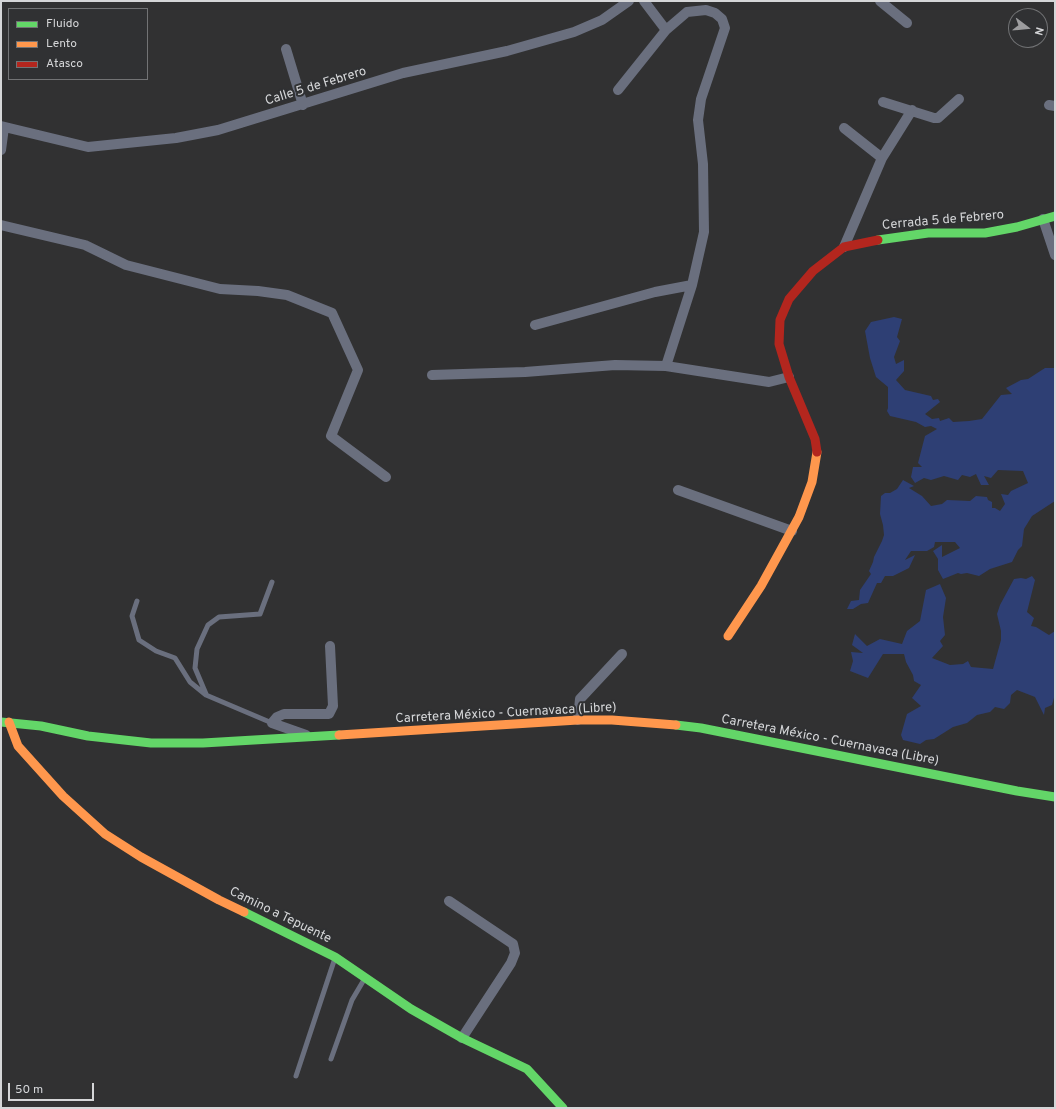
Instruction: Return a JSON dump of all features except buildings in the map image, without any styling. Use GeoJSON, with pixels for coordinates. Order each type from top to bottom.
{"type":"FeatureCollection","features":[{"type":"Feature","properties":{"kind":"street","name":"Calle 5 de Febrero"},"geometry":{"type":"LineString","coordinates":[[2,126],[88,147],[176,138],[218,130],[403,73],[507,51],[574,32],[602,20],[629,1]]}},
{"type":"Feature","properties":{"kind":"street"},"geometry":{"type":"LineString","coordinates":[[644,1],[666,30]]}},
{"type":"Feature","properties":{"kind":"street"},"geometry":{"type":"LineString","coordinates":[[880,1],[907,23]]}},
{"type":"Feature","properties":{"kind":"street"},"geometry":{"type":"LineString","coordinates":[[618,90],[666,30],[687,12],[706,10],[715,13],[722,19],[725,28],[701,99],[698,120],[703,164],[704,232],[692,285],[666,366]]}},
{"type":"Feature","properties":{"kind":"street"},"geometry":{"type":"LineString","coordinates":[[286,49],[303,105]]}},
{"type":"Feature","properties":{"kind":"street"},"geometry":{"type":"LineString","coordinates":[[883,102],[938,118],[959,99]]}},
{"type":"Feature","properties":{"kind":"street"},"geometry":{"type":"LineString","coordinates":[[844,247],[882,158],[912,110]]}},
{"type":"Feature","properties":{"kind":"street"},"geometry":{"type":"LineString","coordinates":[[1,150],[2,126]]}},
{"type":"Feature","properties":{"kind":"street"},"geometry":{"type":"LineString","coordinates":[[844,128],[882,158]]}},
{"type":"Feature","properties":{"kind":"street","name":"Cerrada 5 de Febrero"},"geometry":{"type":"LineString","coordinates":[[728,636],[761,586],[799,518],[812,482],[817,455],[815,439],[789,377],[779,344],[780,320],[789,299],[813,271],[844,247],[887,238],[928,233],[985,233],[1017,227],[1055,216]]}},
{"type":"Feature","properties":{"kind":"street"},"geometry":{"type":"LineString","coordinates":[[1043,219],[1055,256]]}},
{"type":"Feature","properties":{"kind":"street"},"geometry":{"type":"LineString","coordinates":[[1,225],[85,245],[126,265],[220,289],[258,291],[287,295],[332,313],[358,370],[331,436],[386,476]]}},
{"type":"Feature","properties":{"kind":"street"},"geometry":{"type":"LineString","coordinates":[[535,325],[655,292],[692,285]]}},
{"type":"Feature","properties":{"kind":"street"},"geometry":{"type":"LineString","coordinates":[[432,375],[525,372],[615,365],[666,366],[769,382],[789,377]]}},
{"type":"Feature","properties":{"kind":"street"},"geometry":{"type":"LineString","coordinates":[[678,490],[792,531]]}},
{"type":"Feature","properties":{"kind":"street"},"geometry":{"type":"LineString","coordinates":[[314,737],[272,723],[277,717],[284,714],[329,714],[333,706],[330,646]]}},
{"type":"Feature","properties":{"kind":"street"},"geometry":{"type":"LineString","coordinates":[[578,720],[580,699],[622,654]]}},
{"type":"Feature","properties":{"kind":"street","name":"Carretera México - Cuernavaca (Libre)"},"geometry":{"type":"LineString","coordinates":[[5,722],[42,726],[88,736],[151,743],[203,743],[578,720],[612,720],[661,723],[701,728],[1055,797]]}},
{"type":"Feature","properties":{"kind":"street","name":"Camino a Tepuente"},"geometry":{"type":"LineString","coordinates":[[5,722],[18,746],[63,796],[105,834],[141,857],[218,900],[335,957],[411,1009],[462,1038],[527,1069],[563,1108]]}},
{"type":"Feature","properties":{"kind":"street"},"geometry":{"type":"LineString","coordinates":[[449,901],[513,944],[515,953],[511,963],[462,1038]]}},
{"type":"Feature","properties":{"kind":"lane"},"geometry":{"type":"LineString","coordinates":[[206,695],[195,668],[197,649],[208,625],[219,617],[260,614],[272,582]]}},
{"type":"Feature","properties":{"kind":"lane"},"geometry":{"type":"LineString","coordinates":[[137,601],[132,616],[139,640],[156,651],[175,658],[190,682],[206,695],[272,723]]}},
{"type":"Feature","properties":{"kind":"lane"},"geometry":{"type":"LineString","coordinates":[[296,1076],[335,957]]}},
{"type":"Feature","properties":{"kind":"lane"},"geometry":{"type":"LineString","coordinates":[[331,1059],[352,1000],[366,977]]}},
{"type":"Feature","properties":{"kind":"shaded area"},"geometry":{"type":"Polygon","coordinates":[[[894,317],[902,319],[897,337],[900,341],[894,357],[896,364],[904,360],[904,371],[896,380],[905,390],[931,396],[933,400],[938,399],[940,402],[925,414],[932,419],[939,418],[940,421],[949,418],[953,422],[982,419],[1001,395],[1012,394],[1006,388],[1021,380],[1028,379],[1045,368],[1055,368],[1055,501],[1032,516],[1024,529],[1022,546],[1018,550],[1012,562],[990,569],[979,576],[967,573],[958,573],[943,579],[938,570],[938,559],[933,551],[942,545],[942,557],[960,548],[955,542],[935,542],[934,547],[927,551],[911,551],[905,560],[915,555],[909,568],[893,576],[885,576],[881,583],[877,583],[868,603],[861,604],[853,609],[847,609],[851,601],[859,600],[860,590],[871,574],[869,571],[884,535],[880,514],[881,496],[897,489],[903,480],[914,486],[909,488],[922,496],[931,506],[942,504],[947,500],[970,501],[976,496],[987,497],[988,500],[992,502],[992,508],[1000,511],[1005,504],[1001,494],[1008,495],[1011,491],[1028,483],[1023,471],[998,470],[991,478],[984,476],[989,485],[981,485],[976,474],[970,477],[962,475],[958,480],[944,476],[931,480],[924,478],[915,483],[911,477],[913,467],[922,467],[918,463],[925,436],[937,429],[931,426],[925,427],[916,422],[890,416],[887,411],[888,387],[876,377],[870,358],[865,331],[871,322],[894,317]]]}},
{"type":"Feature","properties":{"kind":"shaded area"},"geometry":{"type":"Polygon","coordinates":[[[1032,576],[1035,580],[1027,612],[1034,618],[1031,626],[1036,627],[1049,635],[1055,631],[1055,694],[1052,705],[1045,708],[1044,715],[1035,697],[1017,690],[1011,695],[1010,703],[1004,709],[995,707],[990,712],[977,715],[967,723],[953,727],[934,739],[926,740],[920,744],[903,740],[901,735],[907,714],[921,706],[912,698],[921,685],[914,681],[904,654],[883,654],[868,678],[850,671],[853,661],[851,652],[863,653],[852,645],[855,634],[867,646],[880,639],[902,644],[907,631],[920,621],[926,590],[940,584],[946,598],[943,617],[945,635],[940,641],[943,646],[932,658],[950,665],[963,664],[968,661],[971,667],[993,669],[1001,640],[1001,631],[997,614],[1000,605],[1014,579],[1026,579],[1032,576]]]}},
{"type":"Feature","properties":{"kind":"traffic: fast"},"geometry":{"type":"LineString","coordinates":[[878,240],[928,233],[985,233],[1017,227],[1055,216]]}},
{"type":"Feature","properties":{"kind":"traffic: fast"},"geometry":{"type":"LineString","coordinates":[[1,722],[41,726],[88,736],[151,743],[203,743],[339,735]]}},
{"type":"Feature","properties":{"kind":"traffic: fast"},"geometry":{"type":"LineString","coordinates":[[676,725],[701,728],[1017,791],[1055,797]]}},
{"type":"Feature","properties":{"kind":"traffic: fast"},"geometry":{"type":"LineString","coordinates":[[244,912],[335,957],[411,1009],[462,1038],[527,1069],[563,1108]]}},
{"type":"Feature","properties":{"kind":"traffic: slow"},"geometry":{"type":"LineString","coordinates":[[728,636],[761,586],[799,517],[812,482],[817,452]]}},
{"type":"Feature","properties":{"kind":"traffic: slow"},"geometry":{"type":"LineString","coordinates":[[339,735],[578,720],[612,720],[676,725]]}},
{"type":"Feature","properties":{"kind":"traffic: slow"},"geometry":{"type":"LineString","coordinates":[[9,722],[18,746],[63,796],[105,834],[141,857],[244,912]]}},
{"type":"Feature","properties":{"kind":"traffic: jam"},"geometry":{"type":"LineString","coordinates":[[817,452],[815,439],[789,377],[779,344],[780,320],[789,299],[813,271],[844,247],[878,240]]}}]}
